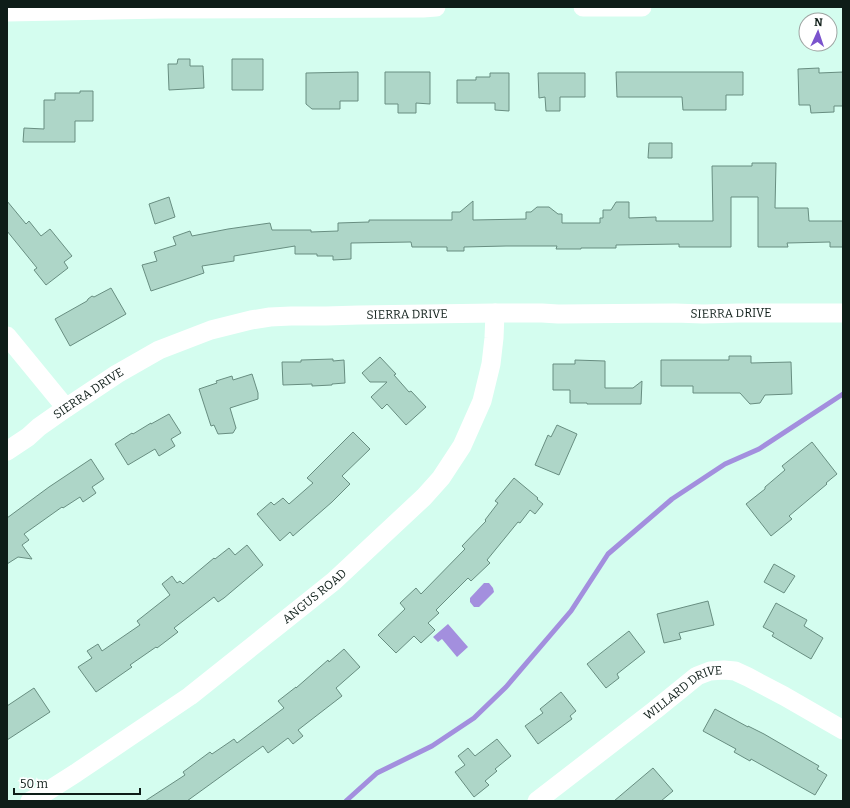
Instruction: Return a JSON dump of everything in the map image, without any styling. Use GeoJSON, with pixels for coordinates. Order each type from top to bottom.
{"type":"FeatureCollection","features":[{"type":"Feature","properties":{"kind":"street"},"geometry":{"type":"LineString","coordinates":[[7,12],[436,7]]}},
{"type":"Feature","properties":{"kind":"street"},"geometry":{"type":"LineString","coordinates":[[583,7],[642,7]]}},
{"type":"Feature","properties":{"kind":"street","name":"ANGUS ROAD"},"geometry":{"type":"LineString","coordinates":[[30,801],[76,773],[190,696],[334,581],[424,497],[441,478],[462,446],[482,401],[491,364],[495,313]]}},
{"type":"Feature","properties":{"kind":"street","name":"SIERRA DRIVE"},"geometry":{"type":"LineString","coordinates":[[7,451],[116,374],[158,350],[212,330],[251,320],[270,317],[360,314],[843,313]]}},
{"type":"Feature","properties":{"kind":"street"},"geometry":{"type":"LineString","coordinates":[[7,336],[66,408]]}},
{"type":"Feature","properties":{"kind":"street","name":"WILLARD DRIVE"},"geometry":{"type":"LineString","coordinates":[[537,801],[558,795],[655,710],[697,676],[710,671],[735,671],[784,696],[843,730]]}},
{"type":"Feature","properties":{"kind":"shaded area"},"geometry":{"type":"Polygon","coordinates":[[[484,583],[489,583],[494,592],[479,607],[474,607],[470,602],[470,598],[484,583]]]}},
{"type":"Feature","properties":{"kind":"shaded area"},"geometry":{"type":"Polygon","coordinates":[[[448,624],[468,647],[457,657],[442,639],[438,642],[433,637],[448,624]]]}},
{"type":"Feature","properties":{"kind":"building"},"geometry":{"type":"Polygon","coordinates":[[[178,59],[190,59],[190,66],[203,66],[204,88],[169,90],[168,64],[177,64],[178,59]]]}},
{"type":"Feature","properties":{"kind":"building"},"geometry":{"type":"Polygon","coordinates":[[[232,59],[263,59],[263,90],[232,90],[232,59]]]}},
{"type":"Feature","properties":{"kind":"building"},"geometry":{"type":"Polygon","coordinates":[[[819,68],[819,73],[843,72],[843,106],[834,106],[834,112],[811,113],[810,105],[799,105],[798,69],[819,68]]]}},
{"type":"Feature","properties":{"kind":"building"},"geometry":{"type":"Polygon","coordinates":[[[358,72],[358,101],[340,101],[340,109],[312,109],[306,104],[306,73],[358,72]]]}},
{"type":"Feature","properties":{"kind":"building"},"geometry":{"type":"Polygon","coordinates":[[[385,72],[430,72],[430,104],[416,103],[416,113],[398,113],[398,104],[385,104],[385,72]]]}},
{"type":"Feature","properties":{"kind":"building"},"geometry":{"type":"Polygon","coordinates":[[[616,72],[743,72],[743,95],[726,95],[726,110],[683,110],[682,97],[617,97],[616,72]]]}},
{"type":"Feature","properties":{"kind":"building"},"geometry":{"type":"Polygon","coordinates":[[[490,73],[509,73],[509,111],[495,110],[495,103],[457,103],[457,80],[476,80],[476,77],[490,77],[490,73]]]}},
{"type":"Feature","properties":{"kind":"building"},"geometry":{"type":"Polygon","coordinates":[[[538,73],[585,73],[585,97],[560,97],[560,111],[546,111],[545,97],[539,98],[538,73]]]}},
{"type":"Feature","properties":{"kind":"building"},"geometry":{"type":"Polygon","coordinates":[[[80,91],[93,91],[93,121],[75,121],[75,142],[23,142],[24,128],[44,129],[44,100],[55,100],[55,93],[80,93],[80,91]]]}},
{"type":"Feature","properties":{"kind":"building"},"geometry":{"type":"Polygon","coordinates":[[[649,143],[672,143],[672,158],[648,158],[649,143]]]}},
{"type":"Feature","properties":{"kind":"building"},"geometry":{"type":"Polygon","coordinates":[[[752,163],[776,163],[775,208],[808,208],[809,221],[843,221],[843,247],[830,247],[830,242],[787,243],[788,247],[758,247],[758,197],[731,197],[731,247],[679,247],[679,244],[616,245],[616,248],[556,249],[557,246],[506,246],[464,247],[464,251],[447,251],[447,247],[412,247],[411,242],[351,243],[351,259],[333,260],[333,256],[295,254],[295,246],[234,256],[234,261],[202,266],[204,273],[151,291],[142,265],[157,261],[154,252],[176,245],[173,237],[190,231],[192,236],[270,223],[272,230],[311,230],[311,232],[338,231],[338,223],[369,222],[369,220],[452,220],[452,212],[460,212],[473,201],[473,220],[526,219],[526,212],[531,212],[537,207],[549,207],[558,214],[562,214],[562,223],[600,223],[600,218],[603,218],[603,210],[611,210],[616,202],[629,202],[629,218],[656,217],[656,221],[713,221],[712,166],[752,166],[752,163]]]}},
{"type":"Feature","properties":{"kind":"building"},"geometry":{"type":"Polygon","coordinates":[[[169,197],[175,217],[155,224],[149,204],[169,197]]]}},
{"type":"Feature","properties":{"kind":"building"},"geometry":{"type":"Polygon","coordinates":[[[7,201],[26,224],[29,221],[41,236],[50,229],[72,256],[64,262],[68,268],[46,285],[34,270],[37,268],[7,231],[7,201]]]}},
{"type":"Feature","properties":{"kind":"building"},"geometry":{"type":"Polygon","coordinates":[[[111,288],[126,314],[70,346],[55,319],[87,301],[92,296],[94,297],[111,288]]]}},
{"type":"Feature","properties":{"kind":"building"},"geometry":{"type":"Polygon","coordinates":[[[729,356],[751,356],[751,363],[791,362],[792,394],[765,395],[760,403],[750,404],[740,393],[693,393],[693,386],[661,386],[661,360],[729,360],[729,356]]]}},
{"type":"Feature","properties":{"kind":"building"},"geometry":{"type":"Polygon","coordinates":[[[380,357],[396,374],[394,375],[409,392],[411,391],[426,407],[406,425],[387,404],[382,409],[371,397],[387,382],[370,382],[362,373],[380,357]]]}},
{"type":"Feature","properties":{"kind":"building"},"geometry":{"type":"Polygon","coordinates":[[[333,359],[333,361],[344,360],[345,383],[312,386],[312,384],[283,385],[282,362],[333,359]]]}},
{"type":"Feature","properties":{"kind":"building"},"geometry":{"type":"Polygon","coordinates":[[[575,360],[605,361],[605,388],[633,388],[642,381],[641,404],[570,403],[570,390],[553,390],[553,364],[575,364],[575,360]]]}},
{"type":"Feature","properties":{"kind":"building"},"geometry":{"type":"Polygon","coordinates":[[[252,374],[258,393],[258,399],[230,408],[236,428],[233,433],[218,434],[214,425],[211,426],[199,389],[217,383],[216,381],[232,376],[233,380],[252,374]]]}},
{"type":"Feature","properties":{"kind":"building"},"geometry":{"type":"Polygon","coordinates":[[[169,414],[181,433],[171,439],[175,446],[159,456],[155,449],[128,465],[115,444],[132,433],[133,434],[169,414]]]}},
{"type":"Feature","properties":{"kind":"building"},"geometry":{"type":"Polygon","coordinates":[[[557,425],[577,434],[559,475],[535,465],[548,435],[551,437],[557,425]]]}},
{"type":"Feature","properties":{"kind":"building"},"geometry":{"type":"Polygon","coordinates":[[[353,432],[370,449],[342,476],[350,484],[293,536],[290,532],[280,541],[257,514],[271,502],[274,505],[283,498],[289,504],[313,483],[307,478],[353,432]]]}},
{"type":"Feature","properties":{"kind":"building"},"geometry":{"type":"Polygon","coordinates":[[[812,442],[837,474],[789,516],[792,519],[771,536],[746,504],[785,470],[782,466],[812,442]]]}},
{"type":"Feature","properties":{"kind":"building"},"geometry":{"type":"Polygon","coordinates":[[[91,459],[104,479],[92,487],[96,493],[83,502],[80,497],[63,508],[62,507],[24,534],[29,540],[22,545],[32,559],[18,557],[7,564],[7,518],[49,487],[91,459]]]}},
{"type":"Feature","properties":{"kind":"building"},"geometry":{"type":"Polygon","coordinates":[[[514,478],[543,504],[535,514],[530,510],[520,523],[518,522],[487,560],[490,563],[471,581],[468,578],[436,610],[439,613],[428,623],[435,630],[421,643],[414,636],[396,653],[378,635],[405,609],[400,603],[416,588],[421,594],[465,549],[462,546],[486,521],[485,520],[498,503],[495,501],[514,478]]]}},
{"type":"Feature","properties":{"kind":"building"},"geometry":{"type":"Polygon","coordinates":[[[247,545],[263,565],[218,602],[214,597],[174,628],[178,632],[157,648],[156,647],[130,665],[132,667],[96,692],[78,667],[92,658],[87,651],[98,644],[102,651],[140,625],[137,621],[170,595],[162,584],[172,576],[177,583],[180,581],[183,584],[214,558],[215,559],[229,548],[235,555],[247,545]]]}},
{"type":"Feature","properties":{"kind":"building"},"geometry":{"type":"Polygon","coordinates":[[[774,564],[795,576],[784,593],[764,582],[774,564]]]}},
{"type":"Feature","properties":{"kind":"building"},"geometry":{"type":"Polygon","coordinates":[[[708,601],[714,625],[679,633],[681,639],[664,643],[657,614],[708,601]]]}},
{"type":"Feature","properties":{"kind":"building"},"geometry":{"type":"Polygon","coordinates":[[[776,603],[807,620],[804,626],[823,638],[811,659],[772,636],[774,633],[763,627],[776,603]]]}},
{"type":"Feature","properties":{"kind":"building"},"geometry":{"type":"Polygon","coordinates":[[[629,631],[645,652],[617,674],[619,678],[606,688],[587,664],[629,631]]]}},
{"type":"Feature","properties":{"kind":"building"},"geometry":{"type":"Polygon","coordinates":[[[344,649],[360,667],[336,688],[342,696],[298,730],[303,736],[293,744],[288,738],[268,753],[263,746],[187,801],[145,801],[185,775],[183,772],[210,752],[212,754],[234,739],[237,743],[284,708],[278,701],[296,688],[328,660],[329,662],[344,649]]]}},
{"type":"Feature","properties":{"kind":"building"},"geometry":{"type":"Polygon","coordinates":[[[34,688],[50,712],[7,740],[7,706],[34,688]]]}},
{"type":"Feature","properties":{"kind":"building"},"geometry":{"type":"Polygon","coordinates":[[[561,692],[576,711],[570,716],[572,719],[538,744],[525,726],[543,713],[540,709],[561,692]]]}},
{"type":"Feature","properties":{"kind":"building"},"geometry":{"type":"Polygon","coordinates":[[[715,709],[764,734],[819,766],[817,769],[827,775],[815,795],[751,759],[750,761],[734,752],[736,749],[703,731],[715,709]]]}},
{"type":"Feature","properties":{"kind":"building"},"geometry":{"type":"Polygon","coordinates":[[[497,739],[511,756],[495,769],[497,771],[485,781],[489,785],[474,797],[455,772],[465,765],[458,756],[468,748],[475,756],[497,739]]]}},
{"type":"Feature","properties":{"kind":"building"},"geometry":{"type":"Polygon","coordinates":[[[653,768],[673,791],[661,801],[614,801],[653,768]]]}},
{"type":"Feature","properties":{"kind":"waterway"},"geometry":{"type":"LineString","coordinates":[[346,801],[377,773],[432,746],[474,718],[506,687],[571,611],[608,554],[672,499],[725,464],[759,449],[843,394]]}}]}
